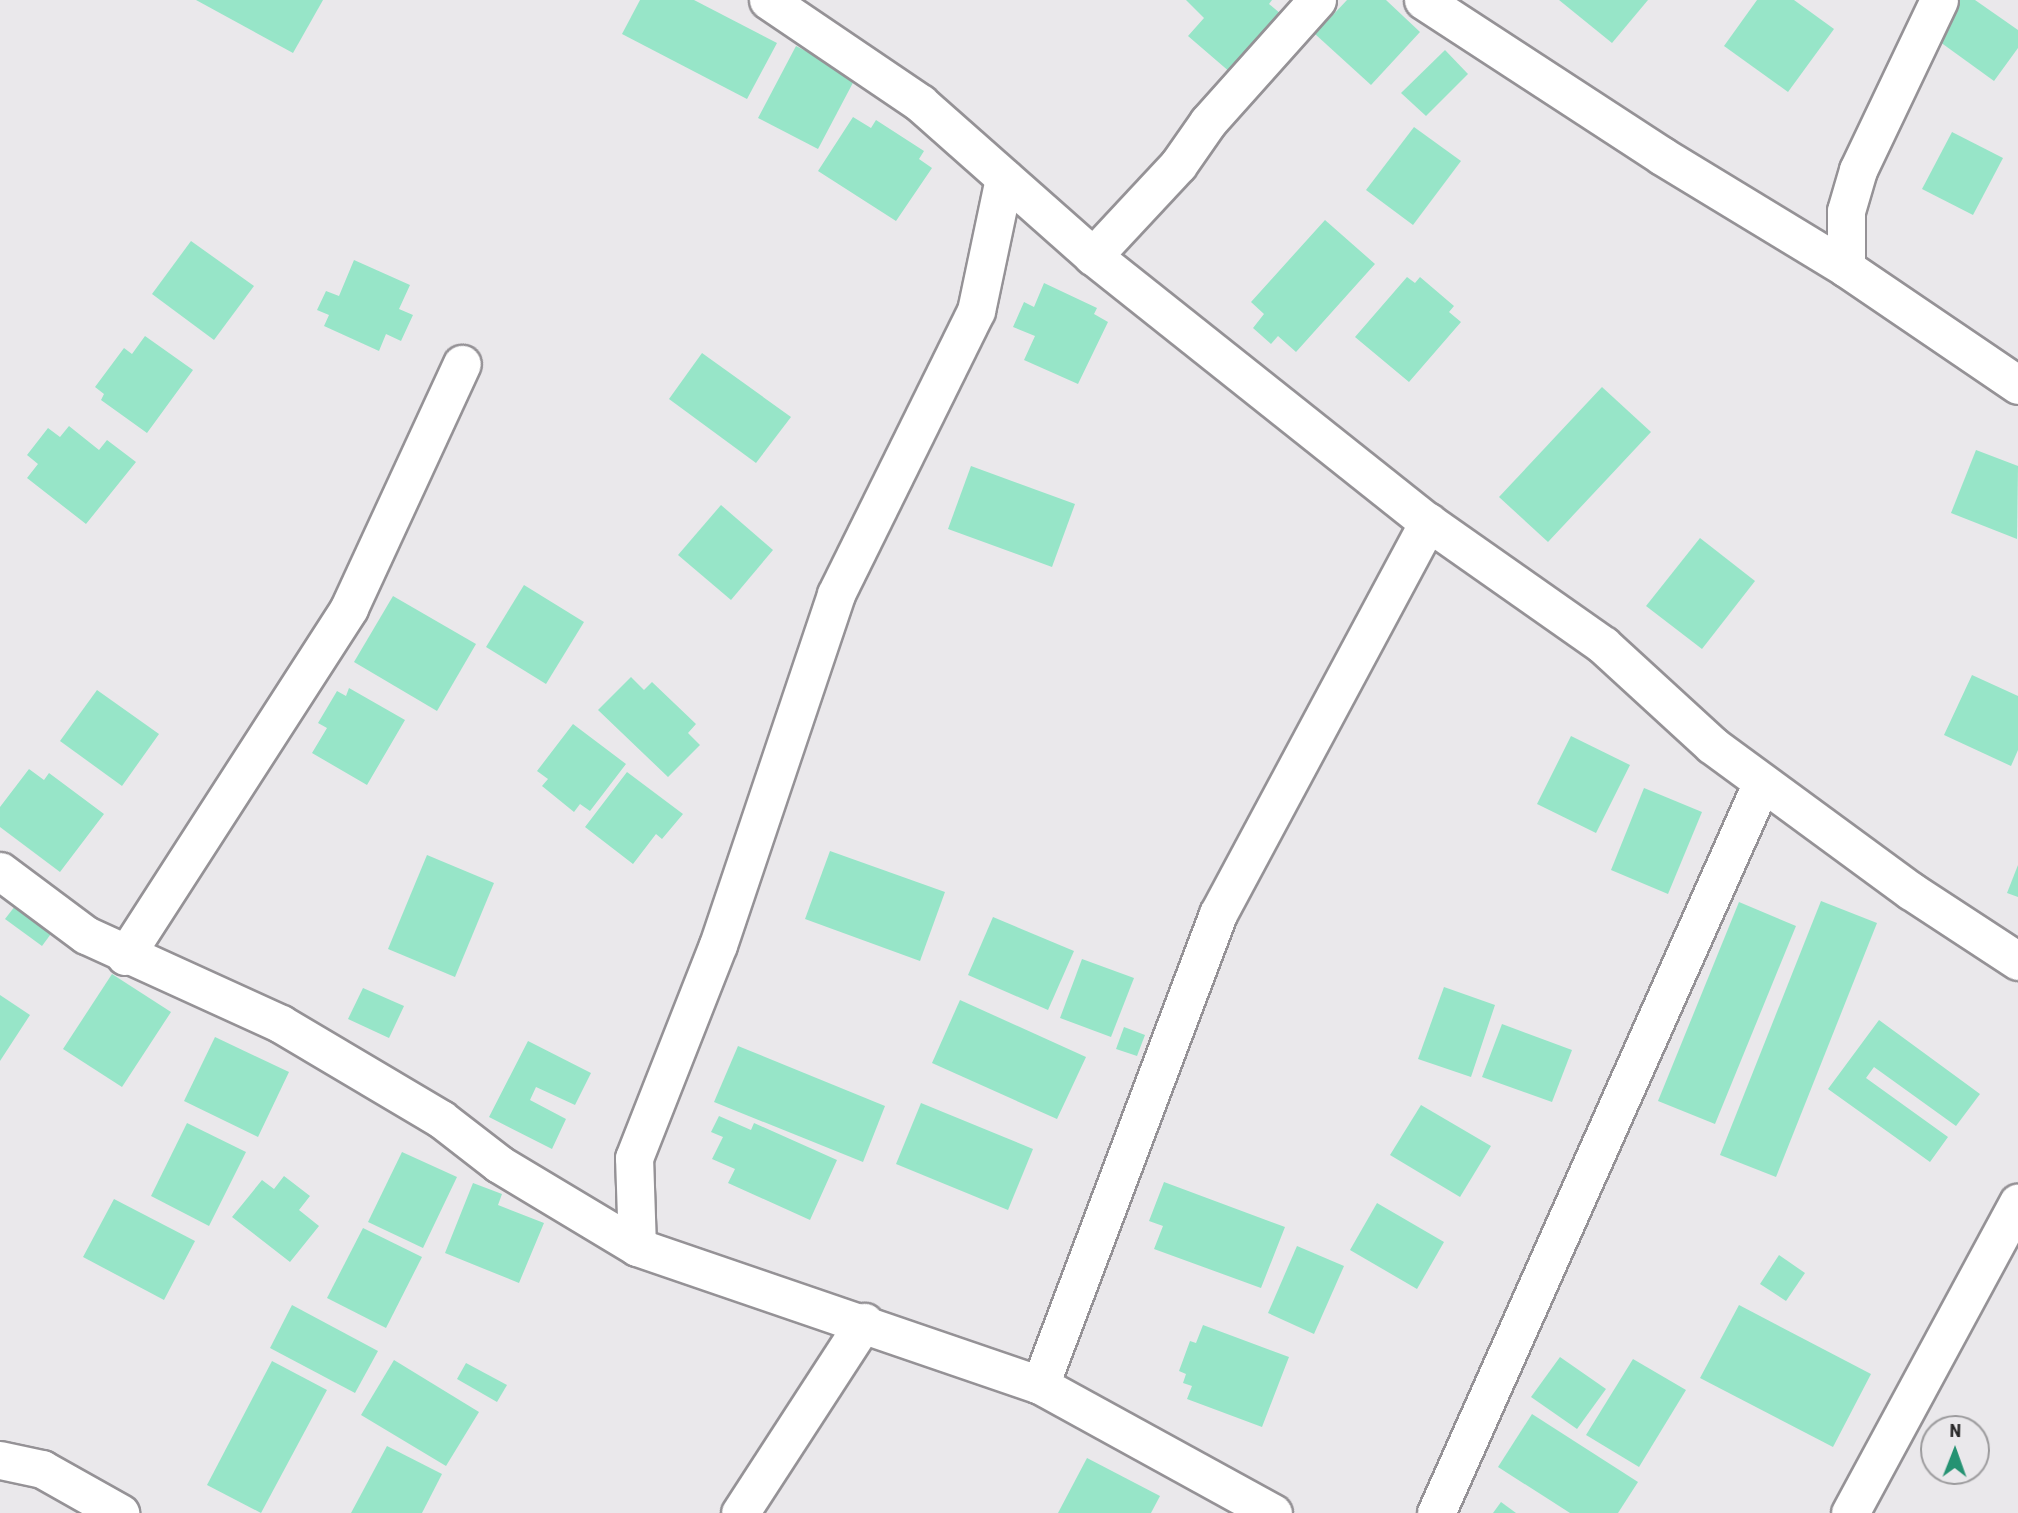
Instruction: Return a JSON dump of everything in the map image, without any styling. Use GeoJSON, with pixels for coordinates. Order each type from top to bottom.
{"type":"FeatureCollection","features":[{"type":"Feature","properties":{"kind":"street"},"geometry":{"type":"LineString","coordinates":[[768,0],[920,103],[1093,256],[1428,522],[1602,645],[1712,745],[1911,891],[2018,961]]}},
{"type":"Feature","properties":{"kind":"street"},"geometry":{"type":"LineString","coordinates":[[1093,256],[1178,165],[1208,122],[1317,0]]}},
{"type":"Feature","properties":{"kind":"street"},"geometry":{"type":"LineString","coordinates":[[1423,0],[1662,156],[1846,268],[2018,385]]}},
{"type":"Feature","properties":{"kind":"street"},"geometry":{"type":"LineString","coordinates":[[1846,268],[1846,211],[1858,170],[1939,0]]}},
{"type":"Feature","properties":{"kind":"street"},"geometry":{"type":"LineString","coordinates":[[637,1247],[634,1158],[718,944],[835,594],[976,311],[1004,178]]}},
{"type":"Feature","properties":{"kind":"street"},"geometry":{"type":"LineString","coordinates":[[125,956],[349,608],[462,364]]}},
{"type":"Feature","properties":{"kind":"street"},"geometry":{"type":"LineString","coordinates":[[1040,1385],[1218,914],[1428,522]]}},
{"type":"Feature","properties":{"kind":"street"},"geometry":{"type":"LineString","coordinates":[[1436,1513],[1762,782]]}},
{"type":"Feature","properties":{"kind":"street"},"geometry":{"type":"LineString","coordinates":[[0,871],[86,935],[125,956],[281,1024],[441,1119],[499,1164],[637,1247],[864,1322],[1040,1385],[1253,1508]]}},
{"type":"Feature","properties":{"kind":"street"},"geometry":{"type":"LineString","coordinates":[[1850,1513],[2018,1202]]}},
{"type":"Feature","properties":{"kind":"street"},"geometry":{"type":"LineString","coordinates":[[740,1513],[864,1322]]}},
{"type":"Feature","properties":{"kind":"street"},"geometry":{"type":"LineString","coordinates":[[0,1460],[42,1469],[120,1513]]}},
{"type":"Feature","properties":{"kind":"building"},"geometry":{"type":"Polygon","coordinates":[[[196,0],[323,0],[293,53],[196,0]]]}},
{"type":"Feature","properties":{"kind":"building"},"geometry":{"type":"Polygon","coordinates":[[[640,0],[694,0],[777,43],[747,99],[622,34],[640,0]]]}},
{"type":"Feature","properties":{"kind":"building"},"geometry":{"type":"Polygon","coordinates":[[[1186,0],[1272,0],[1269,4],[1281,14],[1231,73],[1188,36],[1204,18],[1186,0]]]}},
{"type":"Feature","properties":{"kind":"building"},"geometry":{"type":"Polygon","coordinates":[[[1347,0],[1386,0],[1420,32],[1371,85],[1315,34],[1347,0]]]}},
{"type":"Feature","properties":{"kind":"building"},"geometry":{"type":"Polygon","coordinates":[[[1559,0],[1648,0],[1612,43],[1559,0]]]}},
{"type":"Feature","properties":{"kind":"building"},"geometry":{"type":"Polygon","coordinates":[[[1757,0],[1794,0],[1834,29],[1788,92],[1724,46],[1757,0]]]}},
{"type":"Feature","properties":{"kind":"building"},"geometry":{"type":"Polygon","coordinates":[[[1954,0],[1975,0],[2018,30],[2018,48],[1994,81],[1929,34],[1954,0]]]}},
{"type":"Feature","properties":{"kind":"building"},"geometry":{"type":"Polygon","coordinates":[[[796,46],[856,77],[818,149],[758,118],[796,46]]]}},
{"type":"Feature","properties":{"kind":"building"},"geometry":{"type":"Polygon","coordinates":[[[1445,50],[1468,74],[1426,116],[1401,93],[1445,50]]]}},
{"type":"Feature","properties":{"kind":"building"},"geometry":{"type":"Polygon","coordinates":[[[853,117],[871,128],[876,120],[924,151],[919,159],[932,168],[896,221],[818,171],[853,117]]]}},
{"type":"Feature","properties":{"kind":"building"},"geometry":{"type":"Polygon","coordinates":[[[1414,127],[1461,161],[1413,225],[1366,190],[1414,127]]]}},
{"type":"Feature","properties":{"kind":"building"},"geometry":{"type":"Polygon","coordinates":[[[1952,132],[2003,158],[1973,215],[1922,189],[1952,132]]]}},
{"type":"Feature","properties":{"kind":"building"},"geometry":{"type":"Polygon","coordinates":[[[1325,220],[1375,264],[1296,352],[1278,336],[1271,344],[1253,328],[1264,314],[1251,302],[1325,220]]]}},
{"type":"Feature","properties":{"kind":"building"},"geometry":{"type":"Polygon","coordinates":[[[191,241],[254,286],[214,340],[152,294],[191,241]]]}},
{"type":"Feature","properties":{"kind":"building"},"geometry":{"type":"Polygon","coordinates":[[[354,260],[410,285],[399,309],[413,315],[401,341],[386,334],[379,351],[324,326],[329,315],[317,310],[326,291],[339,296],[354,260]]]}},
{"type":"Feature","properties":{"kind":"building"},"geometry":{"type":"Polygon","coordinates":[[[1407,277],[1415,283],[1420,277],[1454,306],[1449,312],[1461,322],[1409,382],[1355,337],[1407,277]]]}},
{"type":"Feature","properties":{"kind":"building"},"geometry":{"type":"Polygon","coordinates":[[[1044,283],[1097,308],[1094,314],[1108,322],[1078,384],[1024,360],[1035,336],[1013,327],[1024,302],[1034,307],[1044,283]]]}},
{"type":"Feature","properties":{"kind":"building"},"geometry":{"type":"Polygon","coordinates":[[[145,336],[193,370],[147,433],[101,400],[104,394],[95,387],[124,348],[132,354],[145,336]]]}},
{"type":"Feature","properties":{"kind":"building"},"geometry":{"type":"Polygon","coordinates":[[[702,353],[791,417],[756,463],[669,399],[702,353]]]}},
{"type":"Feature","properties":{"kind":"building"},"geometry":{"type":"Polygon","coordinates":[[[1602,387],[1651,432],[1548,542],[1499,497],[1602,387]]]}},
{"type":"Feature","properties":{"kind":"building"},"geometry":{"type":"Polygon","coordinates":[[[69,426],[99,450],[107,440],[136,462],[86,524],[27,478],[38,464],[27,455],[48,428],[60,437],[69,426]]]}},
{"type":"Feature","properties":{"kind":"building"},"geometry":{"type":"Polygon","coordinates":[[[1976,450],[2018,466],[2017,539],[1951,513],[1976,450]]]}},
{"type":"Feature","properties":{"kind":"building"},"geometry":{"type":"Polygon","coordinates":[[[971,466],[1075,504],[1052,567],[948,529],[971,466]]]}},
{"type":"Feature","properties":{"kind":"building"},"geometry":{"type":"Polygon","coordinates":[[[721,505],[773,550],[731,600],[678,555],[721,505]]]}},
{"type":"Feature","properties":{"kind":"building"},"geometry":{"type":"Polygon","coordinates":[[[1700,538],[1755,581],[1702,649],[1646,606],[1700,538]]]}},
{"type":"Feature","properties":{"kind":"building"},"geometry":{"type":"Polygon","coordinates":[[[524,585],[584,622],[546,684],[486,647],[524,585]]]}},
{"type":"Feature","properties":{"kind":"building"},"geometry":{"type":"Polygon","coordinates":[[[393,596],[476,644],[437,711],[354,662],[393,596]]]}},
{"type":"Feature","properties":{"kind":"building"},"geometry":{"type":"Polygon","coordinates":[[[1972,675],[2018,696],[2018,750],[2011,766],[1944,735],[1972,675]]]}},
{"type":"Feature","properties":{"kind":"building"},"geometry":{"type":"Polygon","coordinates":[[[631,677],[644,690],[652,682],[696,724],[688,733],[700,745],[668,777],[598,710],[631,677]]]}},
{"type":"Feature","properties":{"kind":"building"},"geometry":{"type":"Polygon","coordinates":[[[349,688],[405,720],[367,785],[312,753],[327,728],[318,723],[337,691],[346,696],[349,688]]]}},
{"type":"Feature","properties":{"kind":"building"},"geometry":{"type":"Polygon","coordinates":[[[97,690],[159,734],[122,786],[60,741],[97,690]]]}},
{"type":"Feature","properties":{"kind":"building"},"geometry":{"type":"Polygon","coordinates":[[[573,724],[626,764],[590,811],[580,804],[574,812],[542,786],[548,779],[537,771],[573,724]]]}},
{"type":"Feature","properties":{"kind":"building"},"geometry":{"type":"Polygon","coordinates":[[[1571,736],[1630,765],[1596,833],[1537,804],[1571,736]]]}},
{"type":"Feature","properties":{"kind":"building"},"geometry":{"type":"Polygon","coordinates":[[[29,769],[44,780],[49,773],[104,814],[60,872],[0,827],[0,807],[29,769]]]}},
{"type":"Feature","properties":{"kind":"building"},"geometry":{"type":"Polygon","coordinates":[[[627,772],[683,814],[662,839],[656,834],[633,864],[585,827],[627,772]]]}},
{"type":"Feature","properties":{"kind":"building"},"geometry":{"type":"Polygon","coordinates":[[[1644,788],[1702,812],[1668,894],[1611,870],[1644,788]]]}},
{"type":"Feature","properties":{"kind":"building"},"geometry":{"type":"Polygon","coordinates":[[[830,851],[945,892],[920,961],[805,919],[830,851]]]}},
{"type":"Feature","properties":{"kind":"building"},"geometry":{"type":"Polygon","coordinates":[[[427,855],[494,883],[455,977],[388,949],[427,855]]]}},
{"type":"Feature","properties":{"kind":"building"},"geometry":{"type":"Polygon","coordinates":[[[2018,865],[2018,897],[2007,893],[2018,865]]]}},
{"type":"Feature","properties":{"kind":"building"},"geometry":{"type":"Polygon","coordinates":[[[22,897],[59,923],[42,946],[5,919],[22,897]]]}},
{"type":"Feature","properties":{"kind":"building"},"geometry":{"type":"Polygon","coordinates":[[[1821,901],[1877,923],[1776,1177],[1720,1155],[1821,901]]]}},
{"type":"Feature","properties":{"kind":"building"},"geometry":{"type":"Polygon","coordinates":[[[1739,902],[1796,926],[1715,1124],[1658,1101],[1739,902]]]}},
{"type":"Feature","properties":{"kind":"building"},"geometry":{"type":"Polygon","coordinates":[[[993,917],[1074,951],[1048,1010],[968,975],[993,917]]]}},
{"type":"Feature","properties":{"kind":"building"},"geometry":{"type":"Polygon","coordinates":[[[1082,959],[1134,978],[1111,1037],[1060,1018],[1082,959]]]}},
{"type":"Feature","properties":{"kind":"building"},"geometry":{"type":"Polygon","coordinates":[[[112,974],[171,1012],[122,1087],[63,1049],[112,974]]]}},
{"type":"Feature","properties":{"kind":"building"},"geometry":{"type":"Polygon","coordinates":[[[1444,987],[1495,1005],[1471,1077],[1418,1059],[1444,987]]]}},
{"type":"Feature","properties":{"kind":"building"},"geometry":{"type":"Polygon","coordinates":[[[363,988],[404,1006],[389,1038],[348,1019],[363,988]]]}},
{"type":"Feature","properties":{"kind":"building"},"geometry":{"type":"Polygon","coordinates":[[[0,995],[30,1015],[0,1061],[0,995]]]}},
{"type":"Feature","properties":{"kind":"building"},"geometry":{"type":"Polygon","coordinates":[[[960,1000],[1086,1057],[1057,1119],[932,1063],[960,1000]]]}},
{"type":"Feature","properties":{"kind":"building"},"geometry":{"type":"Polygon","coordinates":[[[1879,1020],[1980,1094],[1956,1126],[1874,1067],[1866,1078],[1948,1137],[1930,1162],[1828,1089],[1879,1020]]]}},
{"type":"Feature","properties":{"kind":"building"},"geometry":{"type":"Polygon","coordinates":[[[1502,1024],[1572,1050],[1552,1102],[1482,1077],[1502,1024]]]}},
{"type":"Feature","properties":{"kind":"building"},"geometry":{"type":"Polygon","coordinates":[[[1124,1027],[1145,1035],[1137,1056],[1116,1049],[1124,1027]]]}},
{"type":"Feature","properties":{"kind":"building"},"geometry":{"type":"Polygon","coordinates":[[[215,1037],[289,1072],[258,1137],[184,1101],[215,1037]]]}},
{"type":"Feature","properties":{"kind":"building"},"geometry":{"type":"Polygon","coordinates":[[[528,1041],[591,1073],[575,1105],[536,1087],[530,1100],[566,1119],[552,1149],[489,1117],[528,1041]]]}},
{"type":"Feature","properties":{"kind":"building"},"geometry":{"type":"Polygon","coordinates":[[[738,1046],[885,1106],[863,1162],[714,1102],[738,1046]]]}},
{"type":"Feature","properties":{"kind":"building"},"geometry":{"type":"Polygon","coordinates":[[[921,1103],[1033,1149],[1008,1210],[896,1164],[921,1103]]]}},
{"type":"Feature","properties":{"kind":"building"},"geometry":{"type":"Polygon","coordinates":[[[1421,1105],[1491,1146],[1460,1197],[1390,1155],[1421,1105]]]}},
{"type":"Feature","properties":{"kind":"building"},"geometry":{"type":"Polygon","coordinates":[[[719,1116],[751,1130],[754,1123],[837,1160],[810,1220],[728,1183],[735,1169],[712,1159],[723,1137],[711,1132],[719,1116]]]}},
{"type":"Feature","properties":{"kind":"building"},"geometry":{"type":"Polygon","coordinates":[[[187,1123],[246,1152],[209,1226],[151,1196],[187,1123]]]}},
{"type":"Feature","properties":{"kind":"building"},"geometry":{"type":"Polygon","coordinates":[[[402,1152],[457,1177],[423,1248],[368,1222],[402,1152]]]}},
{"type":"Feature","properties":{"kind":"building"},"geometry":{"type":"Polygon","coordinates":[[[284,1176],[310,1196],[299,1210],[319,1226],[290,1262],[232,1217],[262,1180],[274,1189],[284,1176]]]}},
{"type":"Feature","properties":{"kind":"building"},"geometry":{"type":"Polygon","coordinates":[[[1164,1182],[1285,1227],[1261,1288],[1154,1249],[1163,1226],[1149,1221],[1164,1182]]]}},
{"type":"Feature","properties":{"kind":"building"},"geometry":{"type":"Polygon","coordinates":[[[473,1183],[502,1194],[498,1205],[544,1223],[519,1283],[445,1253],[473,1183]]]}},
{"type":"Feature","properties":{"kind":"building"},"geometry":{"type":"Polygon","coordinates":[[[114,1199],[195,1241],[164,1300],[83,1257],[114,1199]]]}},
{"type":"Feature","properties":{"kind":"building"},"geometry":{"type":"Polygon","coordinates":[[[1377,1203],[1444,1242],[1417,1289],[1350,1250],[1377,1203]]]}},
{"type":"Feature","properties":{"kind":"building"},"geometry":{"type":"Polygon","coordinates":[[[363,1228],[422,1257],[386,1328],[327,1298],[363,1228]]]}},
{"type":"Feature","properties":{"kind":"building"},"geometry":{"type":"Polygon","coordinates":[[[1297,1246],[1344,1266],[1314,1334],[1268,1313],[1297,1246]]]}},
{"type":"Feature","properties":{"kind":"building"},"geometry":{"type":"Polygon","coordinates":[[[1779,1255],[1805,1273],[1786,1301],[1760,1284],[1779,1255]]]}},
{"type":"Feature","properties":{"kind":"building"},"geometry":{"type":"Polygon","coordinates":[[[292,1305],[378,1351],[355,1393],[270,1348],[292,1305]]]}},
{"type":"Feature","properties":{"kind":"building"},"geometry":{"type":"Polygon","coordinates":[[[1739,1305],[1871,1374],[1833,1447],[1700,1378],[1739,1305]]]}},
{"type":"Feature","properties":{"kind":"building"},"geometry":{"type":"Polygon","coordinates":[[[1203,1325],[1289,1357],[1262,1427],[1187,1399],[1192,1386],[1183,1383],[1186,1374],[1179,1371],[1190,1341],[1196,1343],[1203,1325]]]}},
{"type":"Feature","properties":{"kind":"building"},"geometry":{"type":"Polygon","coordinates":[[[1560,1357],[1606,1389],[1577,1429],[1531,1397],[1560,1357]]]}},
{"type":"Feature","properties":{"kind":"building"},"geometry":{"type":"Polygon","coordinates":[[[1633,1359],[1686,1390],[1639,1467],[1586,1435],[1633,1359]]]}},
{"type":"Feature","properties":{"kind":"building"},"geometry":{"type":"Polygon","coordinates":[[[394,1360],[479,1412],[446,1466],[361,1415],[394,1360]]]}},
{"type":"Feature","properties":{"kind":"building"},"geometry":{"type":"Polygon","coordinates":[[[272,1361],[327,1390],[261,1513],[207,1485],[272,1361]]]}},
{"type":"Feature","properties":{"kind":"building"},"geometry":{"type":"Polygon","coordinates":[[[466,1363],[507,1385],[497,1402],[457,1379],[466,1363]]]}},
{"type":"Feature","properties":{"kind":"building"},"geometry":{"type":"Polygon","coordinates":[[[1532,1414],[1638,1482],[1618,1513],[1570,1513],[1498,1467],[1532,1414]]]}},
{"type":"Feature","properties":{"kind":"building"},"geometry":{"type":"Polygon","coordinates":[[[387,1446],[442,1474],[422,1513],[351,1513],[387,1446]]]}},
{"type":"Feature","properties":{"kind":"building"},"geometry":{"type":"Polygon","coordinates":[[[1087,1458],[1160,1496],[1151,1513],[1058,1513],[1087,1458]]]}},
{"type":"Feature","properties":{"kind":"building"},"geometry":{"type":"Polygon","coordinates":[[[1501,1502],[1516,1513],[1493,1513],[1501,1502]]]}}]}
